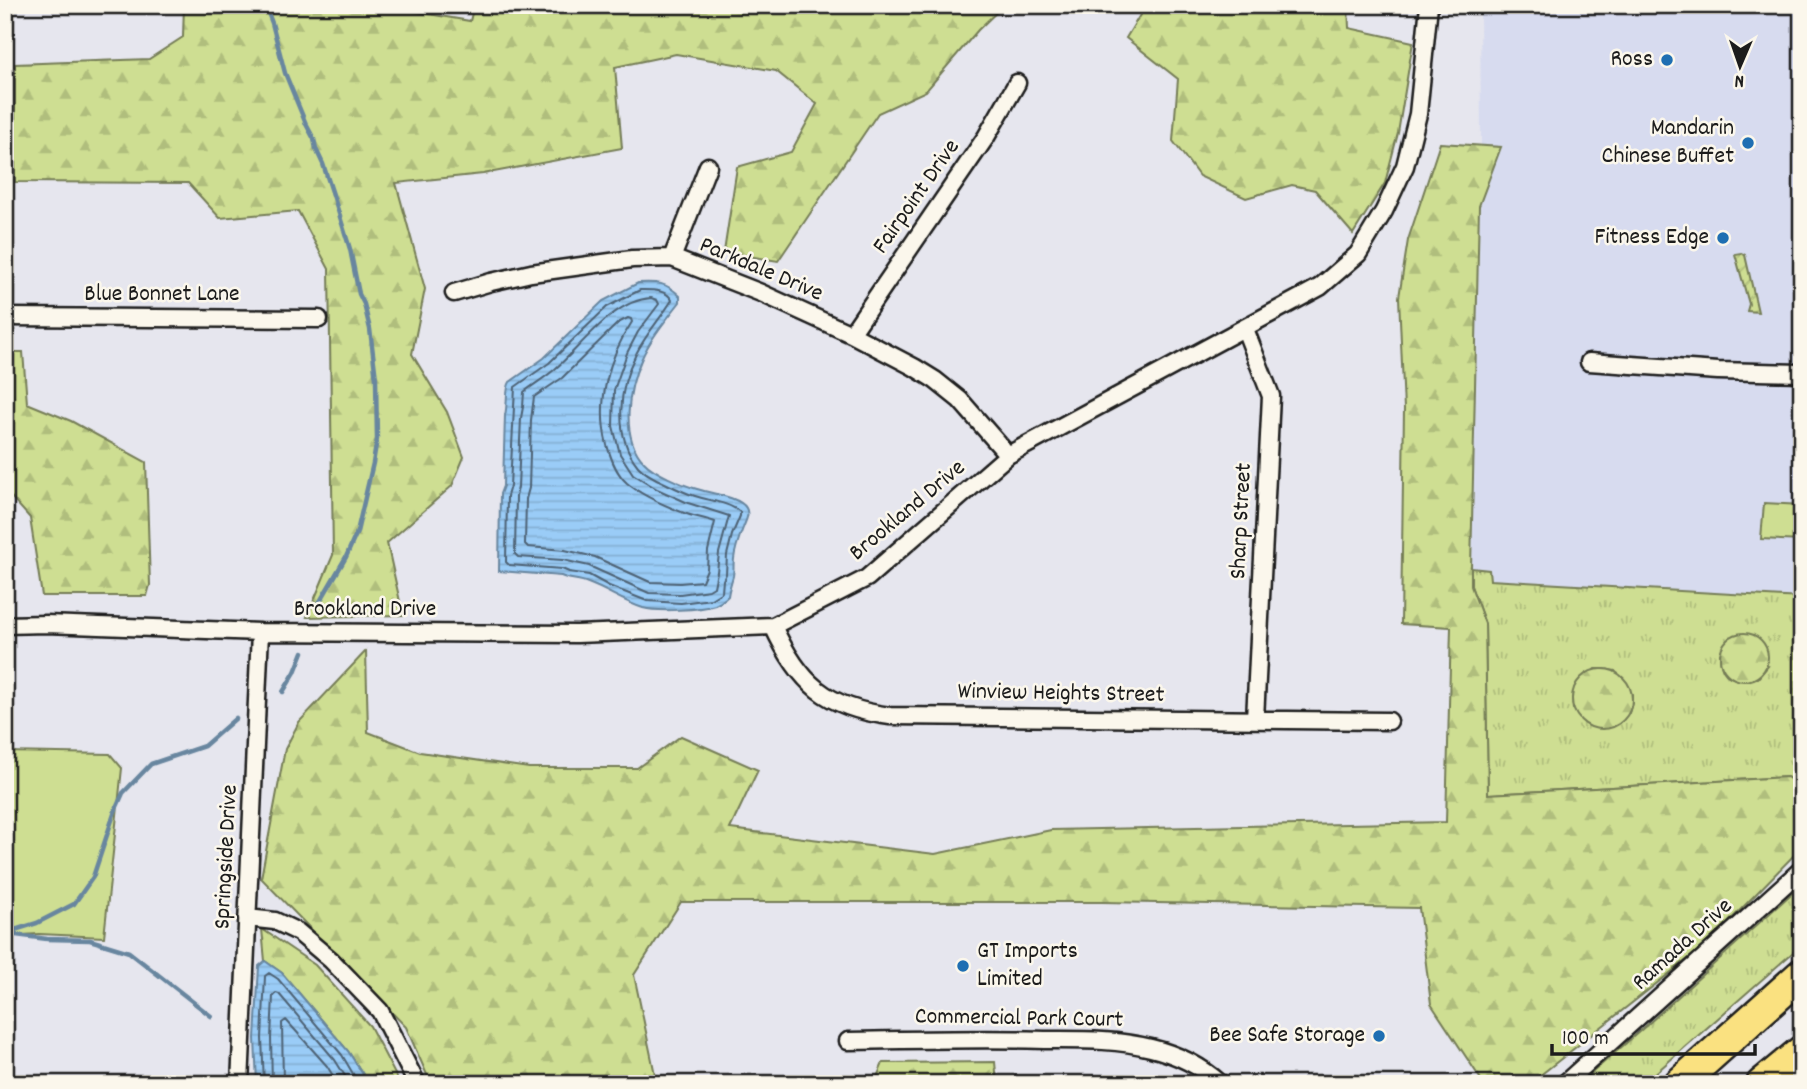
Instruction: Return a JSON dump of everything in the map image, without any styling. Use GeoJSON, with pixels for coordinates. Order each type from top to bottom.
{"type":"FeatureCollection","features":[{"type":"Feature","properties":{"kind":"highway"},"geometry":{"type":"LineString","coordinates":[[1679,1084],[1802,974]]}},
{"type":"Feature","properties":{"kind":"highway"},"geometry":{"type":"LineString","coordinates":[[1762,1084],[1802,1051]]}},
{"type":"Feature","properties":{"kind":"street","name":"Brookland Drive"},"geometry":{"type":"LineString","coordinates":[[5,625],[46,624],[260,632],[577,634],[773,626],[867,578],[1008,456],[1320,287],[1358,254],[1384,211],[1405,166],[1418,114],[1429,5]]}},
{"type":"Feature","properties":{"kind":"street","name":"Fairpoint Drive"},"geometry":{"type":"LineString","coordinates":[[851,334],[986,138],[1017,83]]}},
{"type":"Feature","properties":{"kind":"street"},"geometry":{"type":"LineString","coordinates":[[672,258],[708,166]]}},
{"type":"Feature","properties":{"kind":"street","name":"Parkdale Drive"},"geometry":{"type":"LineString","coordinates":[[454,293],[531,273],[632,259],[672,258],[761,293],[851,334],[935,380],[960,400],[1008,456]]}},
{"type":"Feature","properties":{"kind":"street","name":"Blue Bonnet Lane"},"geometry":{"type":"LineString","coordinates":[[5,317],[319,319]]}},
{"type":"Feature","properties":{"kind":"street","name":"Sharp Street"},"geometry":{"type":"LineString","coordinates":[[1245,328],[1271,396],[1255,719]]}},
{"type":"Feature","properties":{"kind":"street"},"geometry":{"type":"LineString","coordinates":[[1589,362],[1718,371],[1802,373]]}},
{"type":"Feature","properties":{"kind":"street","name":"Winview Heights Street"},"geometry":{"type":"LineString","coordinates":[[773,626],[782,646],[808,683],[835,701],[890,716],[1389,722]]}},
{"type":"Feature","properties":{"kind":"street","name":"Springside Drive"},"geometry":{"type":"LineString","coordinates":[[240,1084],[260,632]]}},
{"type":"Feature","properties":{"kind":"street","name":"Ramada Drive"},"geometry":{"type":"LineString","coordinates":[[1564,1084],[1802,869]]}},
{"type":"Feature","properties":{"kind":"street"},"geometry":{"type":"LineString","coordinates":[[247,918],[275,921],[298,932],[331,960],[380,1011],[417,1084]]}},
{"type":"Feature","properties":{"kind":"street","name":"Commercial Park Court"},"geometry":{"type":"LineString","coordinates":[[848,1041],[1008,1039],[1126,1043],[1174,1055],[1196,1065],[1221,1084]]}},
{"type":"Feature","properties":{"kind":"shaded area"},"geometry":{"type":"Polygon","coordinates":[[[1480,5],[1802,5],[1802,600],[1471,586],[1481,141],[1480,5]]]}},
{"type":"Feature","properties":{"kind":"green space"},"geometry":{"type":"Polygon","coordinates":[[[184,5],[406,5],[405,10],[470,21],[474,5],[1004,5],[978,30],[926,91],[878,113],[778,261],[724,252],[737,167],[791,152],[817,104],[776,71],[676,54],[615,67],[622,148],[483,174],[396,183],[425,289],[412,354],[447,412],[464,457],[452,486],[387,543],[403,615],[307,617],[333,555],[329,269],[298,211],[220,218],[188,183],[15,182],[15,64],[149,59],[183,37],[184,5]]]}},
{"type":"Feature","properties":{"kind":"green space"},"geometry":{"type":"Polygon","coordinates":[[[1146,5],[1348,5],[1349,28],[1413,42],[1398,133],[1385,183],[1353,234],[1315,190],[1292,185],[1246,198],[1199,176],[1173,141],[1178,79],[1126,38],[1146,5]]]}},
{"type":"Feature","properties":{"kind":"green space"},"geometry":{"type":"Polygon","coordinates":[[[1440,143],[1501,147],[1479,206],[1471,568],[1471,586],[1485,624],[1488,794],[1787,777],[1802,788],[1802,847],[1708,943],[1529,1084],[1484,1084],[1431,1004],[1419,908],[1102,902],[681,902],[634,975],[657,1084],[431,1084],[406,1027],[261,878],[285,749],[299,722],[366,651],[368,732],[420,752],[529,768],[637,768],[681,736],[758,770],[730,829],[935,854],[1051,830],[1446,822],[1451,627],[1401,624],[1404,409],[1399,297],[1408,240],[1440,143]]]}},
{"type":"Feature","properties":{"kind":"green space"},"geometry":{"type":"Polygon","coordinates":[[[1735,254],[1745,255],[1758,312],[1747,311],[1749,304],[1735,254]]]}},
{"type":"Feature","properties":{"kind":"green space"},"geometry":{"type":"Polygon","coordinates":[[[5,352],[23,352],[27,403],[71,421],[146,462],[150,585],[147,596],[42,596],[30,518],[5,490],[5,352]]]}},
{"type":"Feature","properties":{"kind":"green space"},"geometry":{"type":"Polygon","coordinates":[[[1764,503],[1802,505],[1802,541],[1761,539],[1764,503]]]}},
{"type":"Feature","properties":{"kind":"green space"},"geometry":{"type":"Polygon","coordinates":[[[1471,568],[1489,570],[1490,580],[1802,598],[1802,788],[1787,777],[1488,794],[1485,624],[1471,586],[1471,568]],[[1720,654],[1723,670],[1736,679],[1758,678],[1768,666],[1720,654]],[[1595,669],[1574,690],[1573,709],[1629,713],[1632,694],[1615,671],[1595,669]]]}},
{"type":"Feature","properties":{"kind":"green space"},"geometry":{"type":"Polygon","coordinates":[[[1744,633],[1753,634],[1761,640],[1767,648],[1767,666],[1761,674],[1753,680],[1744,681],[1735,680],[1727,674],[1721,666],[1720,657],[1721,648],[1727,640],[1735,634],[1744,633]]]}},
{"type":"Feature","properties":{"kind":"green space"},"geometry":{"type":"Polygon","coordinates":[[[1596,669],[1608,669],[1627,682],[1632,699],[1630,711],[1619,724],[1608,729],[1596,729],[1577,716],[1572,705],[1572,693],[1585,674],[1596,669]]]}},
{"type":"Feature","properties":{"kind":"green space"},"geometry":{"type":"Polygon","coordinates":[[[5,752],[110,754],[122,768],[104,937],[39,934],[5,936],[5,752]]]}},
{"type":"Feature","properties":{"kind":"green space"},"geometry":{"type":"Polygon","coordinates":[[[1802,884],[1802,944],[1790,955],[1643,1084],[1579,1084],[1648,1024],[1802,884]]]}},
{"type":"Feature","properties":{"kind":"green space"},"geometry":{"type":"Polygon","coordinates":[[[262,929],[315,965],[370,1026],[400,1084],[367,1084],[348,1051],[282,973],[265,961],[262,929]]]}},
{"type":"Feature","properties":{"kind":"green space"},"geometry":{"type":"Polygon","coordinates":[[[995,1062],[997,1084],[874,1084],[883,1063],[995,1062]]]}},
{"type":"Feature","properties":{"kind":"water"},"geometry":{"type":"Polygon","coordinates":[[[638,283],[666,285],[680,296],[680,302],[649,345],[636,372],[630,398],[629,426],[636,452],[644,462],[661,474],[691,487],[738,501],[747,511],[735,551],[728,596],[708,607],[679,610],[643,608],[581,581],[561,576],[499,571],[500,494],[503,486],[508,385],[544,358],[603,301],[638,283]]]}},
{"type":"Feature","properties":{"kind":"water"},"geometry":{"type":"Polygon","coordinates":[[[265,961],[282,973],[348,1051],[367,1084],[257,1084],[255,1038],[259,966],[265,961]]]}},
{"type":"Feature","properties":{"kind":"waterway"},"geometry":{"type":"LineString","coordinates":[[265,5],[285,73],[314,139],[350,249],[359,294],[370,329],[376,379],[377,439],[357,532],[318,605]]}},
{"type":"Feature","properties":{"kind":"waterway"},"geometry":{"type":"LineString","coordinates":[[283,692],[303,652]]}},
{"type":"Feature","properties":{"kind":"waterway"},"geometry":{"type":"LineString","coordinates":[[5,933],[37,923],[74,904],[93,877],[123,793],[151,764],[204,746],[236,718]]}},
{"type":"Feature","properties":{"kind":"waterway"},"geometry":{"type":"LineString","coordinates":[[8,934],[47,939],[90,940],[129,952],[211,1016]]}},
{"type":"Feature","properties":{"kind":"place","name":"Ross"},"geometry":{"type":"Point","coordinates":[1667,60]}},
{"type":"Feature","properties":{"kind":"place","name":"Mandarin Chinese Buffet"},"geometry":{"type":"Point","coordinates":[1748,143]}},
{"type":"Feature","properties":{"kind":"place","name":"Fitness Edge"},"geometry":{"type":"Point","coordinates":[1723,238]}},
{"type":"Feature","properties":{"kind":"place","name":"GT Imports Limited"},"geometry":{"type":"Point","coordinates":[963,966]}},
{"type":"Feature","properties":{"kind":"place","name":"Bee Safe Storage"},"geometry":{"type":"Point","coordinates":[1379,1036]}}]}
